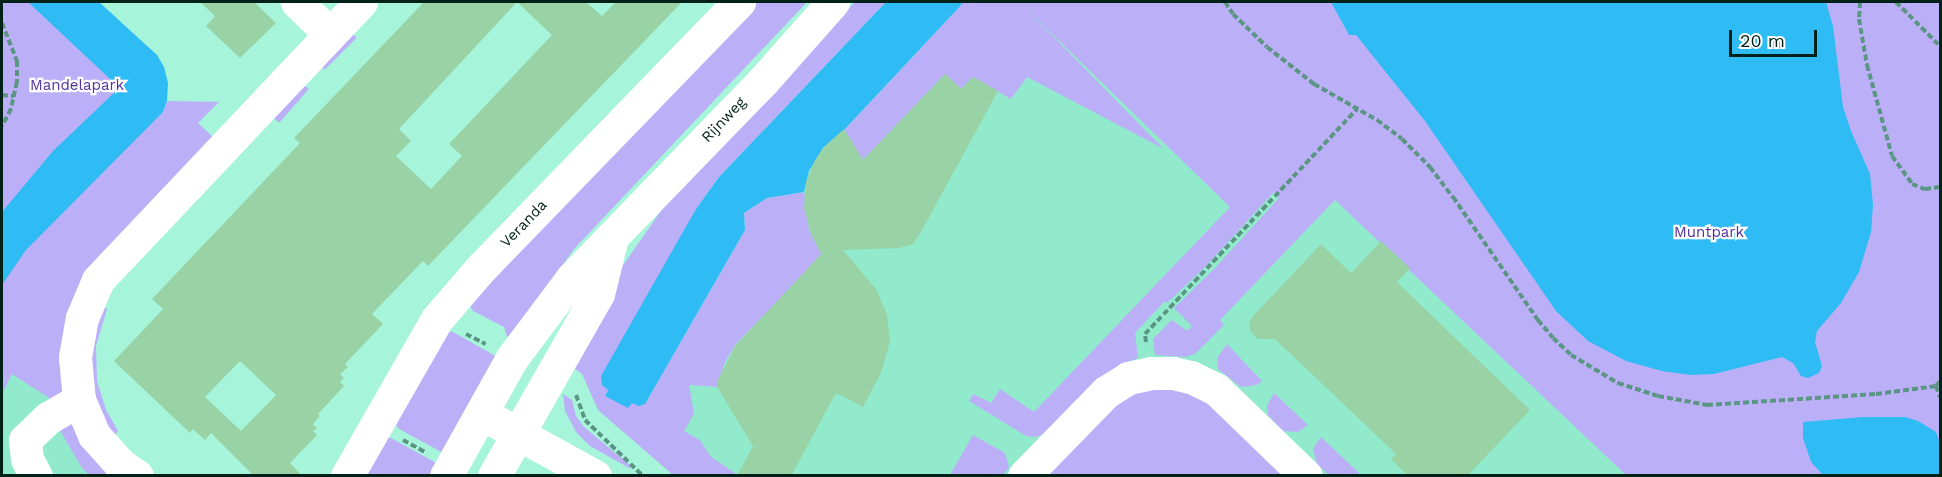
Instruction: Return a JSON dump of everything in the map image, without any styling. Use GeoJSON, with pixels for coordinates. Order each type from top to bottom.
{"type":"FeatureCollection","features":[{"type":"Feature","properties":{"kind":"street"},"geometry":{"type":"LineString","coordinates":[[297,2],[330,34]]}},
{"type":"Feature","properties":{"kind":"street"},"geometry":{"type":"LineString","coordinates":[[137,476],[120,464],[94,435],[79,400],[75,357],[82,318],[98,280],[360,2]]}},
{"type":"Feature","properties":{"kind":"street","name":"Veranda"},"geometry":{"type":"LineString","coordinates":[[347,476],[436,319],[490,259],[739,2]]}},
{"type":"Feature","properties":{"kind":"street","name":"Rijnweg"},"geometry":{"type":"LineString","coordinates":[[446,476],[512,358],[572,278],[763,81],[833,2]]}},
{"type":"Feature","properties":{"kind":"street"},"geometry":{"type":"LineString","coordinates":[[494,476],[598,294],[612,237]]}},
{"type":"Feature","properties":{"kind":"street"},"geometry":{"type":"LineString","coordinates":[[1024,476],[1106,392],[1128,378],[1151,373],[1173,373],[1191,377],[1216,389],[1306,476]]}},
{"type":"Feature","properties":{"kind":"street"},"geometry":{"type":"LineString","coordinates":[[36,476],[27,459],[25,440],[48,418],[79,400]]}},
{"type":"Feature","properties":{"kind":"street"},"geometry":{"type":"LineString","coordinates":[[482,413],[595,476]]}},
{"type":"Feature","properties":{"kind":"path"},"geometry":{"type":"LineString","coordinates":[[1225,2],[1233,14],[1268,47],[1314,84],[1377,120],[1430,167],[1553,338],[1571,355],[1618,383],[1658,396],[1707,405],[1876,394],[1936,386],[1941,381]]}},
{"type":"Feature","properties":{"kind":"path"},"geometry":{"type":"LineString","coordinates":[[1860,2],[1859,19],[1867,65],[1892,156],[1911,184],[1925,189],[1941,187]]}},
{"type":"Feature","properties":{"kind":"path"},"geometry":{"type":"LineString","coordinates":[[1896,2],[1941,46]]}},
{"type":"Feature","properties":{"kind":"path"},"geometry":{"type":"LineString","coordinates":[[2,23],[17,61],[14,96],[11,109],[2,126]]}},
{"type":"Feature","properties":{"kind":"path"},"geometry":{"type":"LineString","coordinates":[[2,94],[14,96]]}},
{"type":"Feature","properties":{"kind":"path"},"geometry":{"type":"LineString","coordinates":[[1151,373],[1145,334],[1357,109]]}},
{"type":"Feature","properties":{"kind":"path"},"geometry":{"type":"LineString","coordinates":[[1936,386],[1941,397]]}},
{"type":"Feature","properties":{"kind":"shaded area"},"geometry":{"type":"Polygon","coordinates":[[[1018,2],[1122,2],[1379,223],[1626,475],[700,475],[645,404],[689,385],[717,387],[725,362],[736,344],[823,255],[809,229],[804,192],[809,171],[817,157],[836,135],[945,74],[973,77],[1011,99],[1027,77],[1162,147],[1018,2]]]}},
{"type":"Feature","properties":{"kind":"shaded area"},"geometry":{"type":"Polygon","coordinates":[[[2,363],[65,392],[99,475],[2,476],[2,363]]]}},
{"type":"Feature","properties":{"kind":"green space","name":"Mandelapark"},"geometry":{"type":"Polygon","coordinates":[[[2,2],[98,2],[158,56],[148,124],[163,112],[167,101],[219,102],[198,123],[215,139],[114,243],[65,392],[57,403],[12,374],[2,394],[2,2]]]}},
{"type":"Feature","properties":{"kind":"green space"},"geometry":{"type":"Polygon","coordinates":[[[750,2],[807,2],[574,249],[516,331],[507,337],[504,327],[473,311],[465,297],[750,2]]]}},
{"type":"Feature","properties":{"kind":"green space"},"geometry":{"type":"Polygon","coordinates":[[[855,2],[886,2],[719,177],[696,209],[605,396],[645,404],[745,230],[744,213],[767,198],[804,192],[809,229],[823,255],[736,344],[725,362],[717,387],[689,385],[694,414],[684,431],[700,440],[711,457],[738,475],[673,475],[598,410],[582,374],[565,362],[603,294],[686,175],[855,2]]]}},
{"type":"Feature","properties":{"kind":"green space","name":"Muntpark"},"geometry":{"type":"Polygon","coordinates":[[[964,2],[1940,2],[1940,475],[1626,475],[1335,200],[1220,320],[1224,325],[1195,354],[1185,357],[1155,355],[1153,339],[1172,320],[1187,331],[1192,326],[1174,308],[1215,268],[1279,198],[1274,192],[1206,266],[1167,303],[1165,301],[1135,333],[1138,358],[1118,366],[1044,434],[1036,437],[1026,436],[969,401],[973,394],[991,403],[1000,389],[1034,412],[1230,207],[1022,5],[1164,149],[1027,77],[1011,99],[973,77],[961,89],[945,74],[863,160],[844,130],[964,2]]]}},
{"type":"Feature","properties":{"kind":"green space"},"geometry":{"type":"Polygon","coordinates":[[[351,32],[357,38],[325,69],[319,64],[351,32]]]}},
{"type":"Feature","properties":{"kind":"green space"},"geometry":{"type":"Polygon","coordinates":[[[302,83],[309,89],[279,123],[272,117],[302,83]]]}},
{"type":"Feature","properties":{"kind":"green space"},"geometry":{"type":"Polygon","coordinates":[[[100,304],[107,309],[96,346],[97,381],[106,410],[118,431],[113,438],[87,380],[100,304]]]}},
{"type":"Feature","properties":{"kind":"green space"},"geometry":{"type":"Polygon","coordinates":[[[442,331],[453,332],[499,358],[445,454],[399,429],[394,422],[442,331]]]}},
{"type":"Feature","properties":{"kind":"green space"},"geometry":{"type":"Polygon","coordinates":[[[1227,344],[1262,381],[1257,385],[1241,387],[1218,369],[1217,358],[1227,344]]]}},
{"type":"Feature","properties":{"kind":"green space"},"geometry":{"type":"Polygon","coordinates":[[[1169,385],[1209,403],[1285,476],[1047,476],[1113,405],[1139,389],[1169,385]]]}},
{"type":"Feature","properties":{"kind":"green space"},"geometry":{"type":"Polygon","coordinates":[[[1274,393],[1308,425],[1298,432],[1283,431],[1268,415],[1267,406],[1274,393]]]}},
{"type":"Feature","properties":{"kind":"green space"},"geometry":{"type":"Polygon","coordinates":[[[563,394],[572,400],[576,416],[584,427],[630,465],[631,469],[590,446],[576,432],[565,411],[563,394]]]}},
{"type":"Feature","properties":{"kind":"green space"},"geometry":{"type":"Polygon","coordinates":[[[65,415],[115,475],[89,475],[82,468],[58,427],[65,415]]]}},
{"type":"Feature","properties":{"kind":"green space"},"geometry":{"type":"Polygon","coordinates":[[[973,435],[1005,453],[1009,467],[1003,475],[950,475],[973,435]]]}},
{"type":"Feature","properties":{"kind":"green space"},"geometry":{"type":"Polygon","coordinates":[[[1321,437],[1361,475],[1329,475],[1317,464],[1313,449],[1321,437]]]}},
{"type":"Feature","properties":{"kind":"green space"},"geometry":{"type":"Polygon","coordinates":[[[386,438],[391,438],[440,465],[435,475],[360,476],[386,438]]]}},
{"type":"Feature","properties":{"kind":"water"},"geometry":{"type":"Polygon","coordinates":[[[28,2],[99,2],[157,55],[164,67],[168,83],[167,101],[163,112],[26,250],[2,285],[2,212],[53,151],[117,90],[109,78],[28,2]]]}},
{"type":"Feature","properties":{"kind":"water"},"geometry":{"type":"Polygon","coordinates":[[[886,2],[964,2],[844,130],[823,148],[809,171],[804,192],[767,198],[744,213],[745,230],[645,404],[639,406],[632,403],[628,408],[605,396],[608,390],[602,385],[601,376],[696,209],[719,177],[886,2]]]}},
{"type":"Feature","properties":{"kind":"water"},"geometry":{"type":"Polygon","coordinates":[[[1331,2],[1826,2],[1833,26],[1843,107],[1870,174],[1873,205],[1871,232],[1859,272],[1841,303],[1817,331],[1815,342],[1822,366],[1819,373],[1808,378],[1801,376],[1793,363],[1782,357],[1714,374],[1691,375],[1662,371],[1626,361],[1588,341],[1556,311],[1425,121],[1356,35],[1349,35],[1331,2]]]}},
{"type":"Feature","properties":{"kind":"water"},"geometry":{"type":"Polygon","coordinates":[[[1863,417],[1905,417],[1918,421],[1936,432],[1940,443],[1940,475],[1823,475],[1811,462],[1803,438],[1803,422],[1863,417]]]}},
{"type":"Feature","properties":{"kind":"building"},"geometry":{"type":"Polygon","coordinates":[[[200,2],[254,2],[276,23],[240,58],[206,26],[215,16],[200,2]]]}},
{"type":"Feature","properties":{"kind":"building"},"geometry":{"type":"Polygon","coordinates":[[[424,2],[517,2],[586,2],[602,16],[616,2],[682,2],[428,266],[423,261],[372,314],[383,324],[345,364],[348,367],[340,374],[344,378],[340,382],[344,386],[318,414],[320,416],[313,424],[317,428],[313,431],[317,435],[290,463],[302,476],[254,476],[211,433],[205,440],[193,429],[190,433],[114,361],[163,309],[152,299],[300,143],[294,138],[424,2]],[[517,2],[399,129],[411,141],[396,156],[431,189],[462,156],[449,144],[552,35],[517,2]],[[240,361],[205,397],[241,431],[276,395],[240,361]]]}},
{"type":"Feature","properties":{"kind":"building"},"geometry":{"type":"Polygon","coordinates":[[[945,74],[961,89],[973,77],[998,91],[921,232],[913,244],[899,248],[843,250],[876,289],[887,314],[890,341],[881,373],[863,407],[836,393],[791,476],[737,476],[753,446],[717,387],[718,380],[735,346],[824,251],[820,252],[811,234],[804,208],[806,182],[814,162],[823,148],[844,129],[863,160],[945,74]]]}},
{"type":"Feature","properties":{"kind":"building"},"geometry":{"type":"Polygon","coordinates":[[[1381,241],[1410,268],[1397,282],[1530,410],[1467,476],[1408,476],[1391,459],[1396,454],[1275,339],[1258,339],[1250,331],[1249,323],[1253,316],[1321,244],[1351,273],[1381,241]]]}}]}
